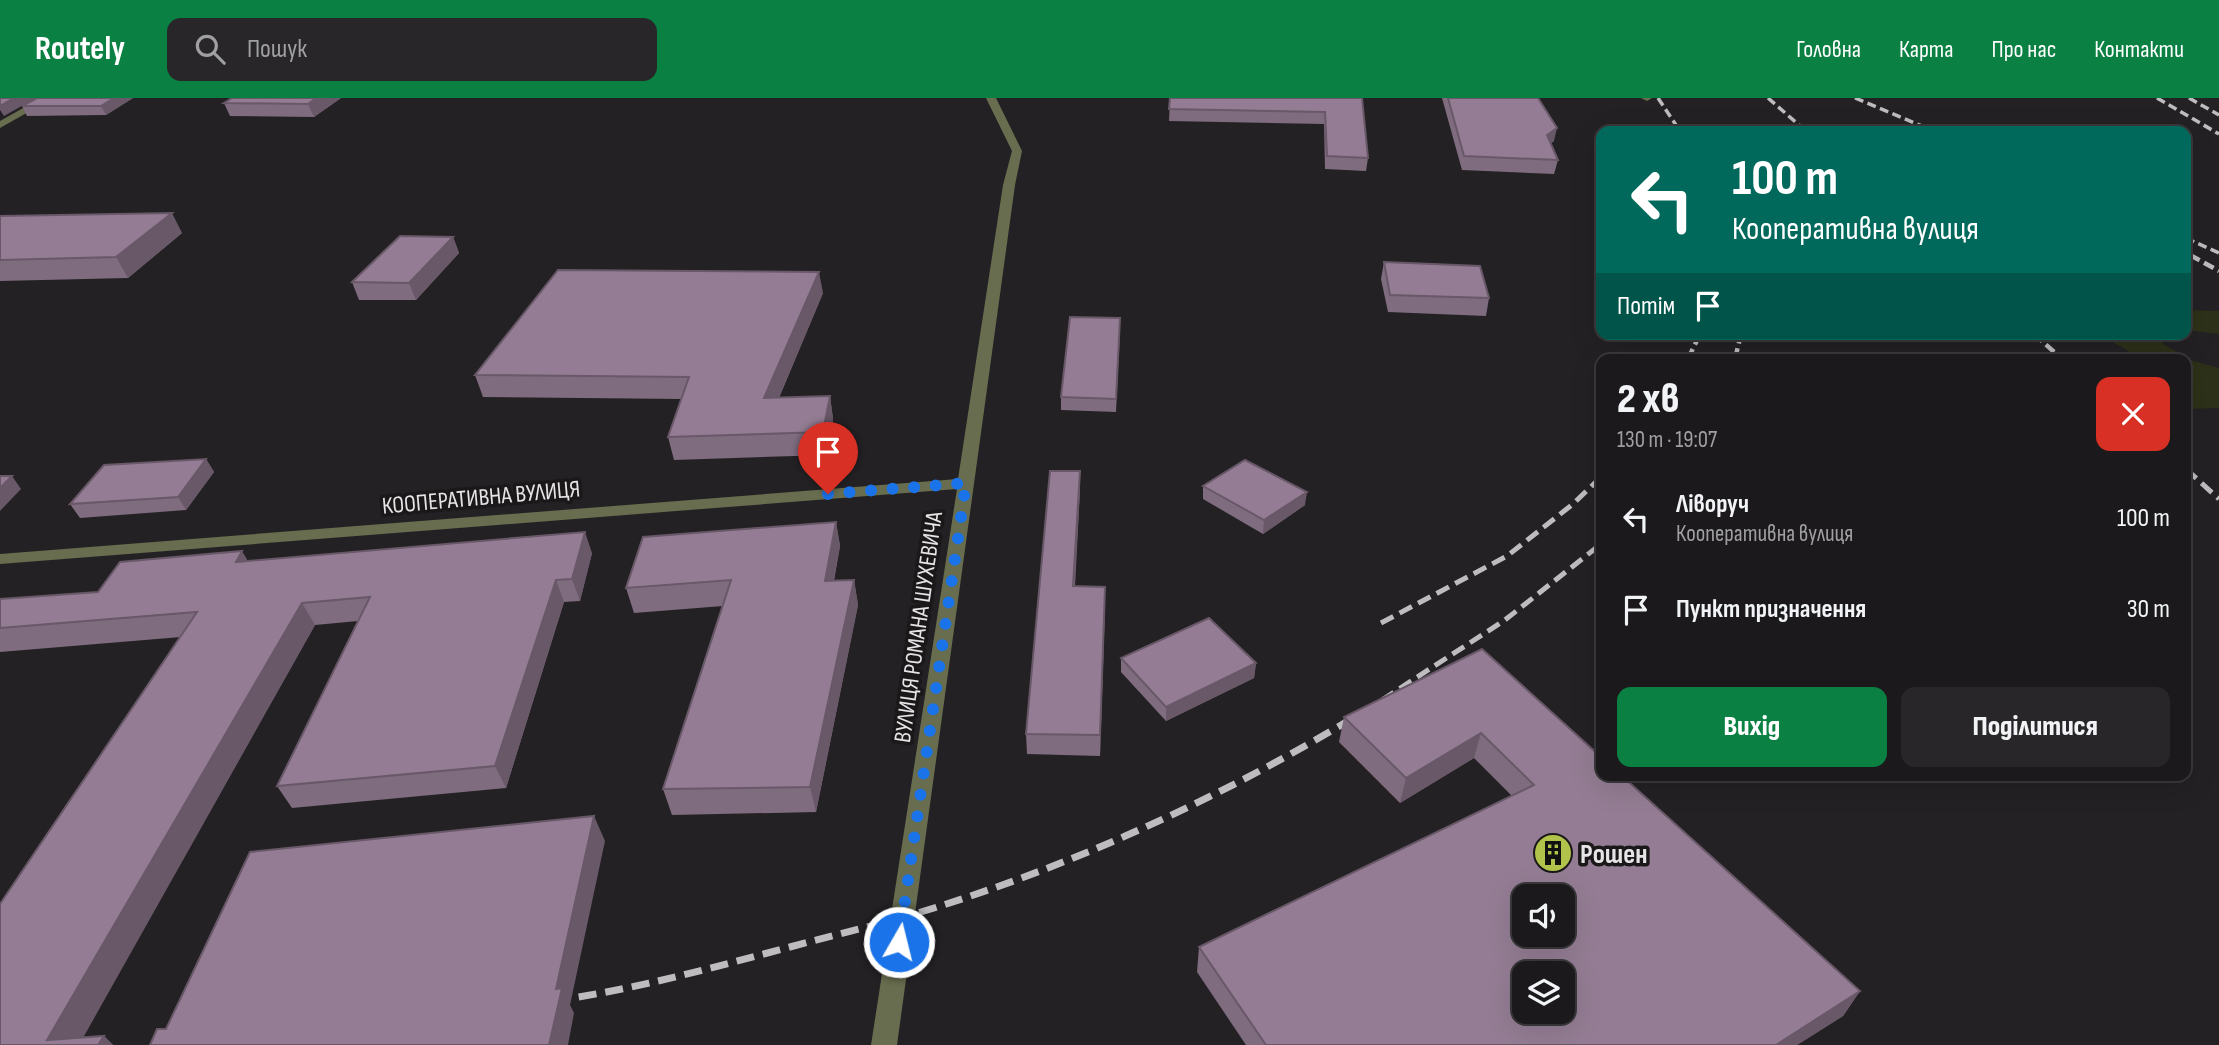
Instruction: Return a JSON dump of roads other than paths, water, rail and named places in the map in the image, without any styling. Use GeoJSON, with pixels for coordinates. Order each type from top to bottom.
{"type":"FeatureCollection","features":[{"type":"Feature","properties":{"kind":"street"},"geometry":{"type":"LineString","coordinates":[[0,125],[48,98]]}},
{"type":"Feature","properties":{"kind":"street","name":"ВУЛИЦЯ РОМАНА ШУХЕВИЧА"},"geometry":{"type":"LineString","coordinates":[[884,1045],[1009,185],[1017,151],[991,98]]}},
{"type":"Feature","properties":{"kind":"street","name":"КООПЕРАТИВНА ВУЛИЦЯ"},"geometry":{"type":"LineString","coordinates":[[0,559],[966,483]]}},
{"type":"Feature","properties":{"kind":"railway"},"geometry":{"type":"LineString","coordinates":[[1658,98],[1677,126]]}},
{"type":"Feature","properties":{"kind":"railway"},"geometry":{"type":"LineString","coordinates":[[1768,98],[1800,126]]}},
{"type":"Feature","properties":{"kind":"railway"},"geometry":{"type":"LineString","coordinates":[[1855,98],[1922,126]]}},
{"type":"Feature","properties":{"kind":"railway"},"geometry":{"type":"LineString","coordinates":[[2157,98],[2219,134]]}},
{"type":"Feature","properties":{"kind":"railway"},"geometry":{"type":"LineString","coordinates":[[2189,98],[2219,115]]}},
{"type":"Feature","properties":{"kind":"railway"},"geometry":{"type":"LineString","coordinates":[[2191,240],[2219,253]]}},
{"type":"Feature","properties":{"kind":"railway"},"geometry":{"type":"LineString","coordinates":[[2191,256],[2219,271]]}},
{"type":"Feature","properties":{"kind":"railway"},"geometry":{"type":"LineString","coordinates":[[1690,354],[1697,340]]}},
{"type":"Feature","properties":{"kind":"railway"},"geometry":{"type":"LineString","coordinates":[[1736,354],[1740,340]]}},
{"type":"Feature","properties":{"kind":"railway"},"geometry":{"type":"LineString","coordinates":[[2041,340],[2056,354]]}},
{"type":"Feature","properties":{"kind":"railway"},"geometry":{"type":"LineString","coordinates":[[2191,474],[2219,499]]}},
{"type":"Feature","properties":{"kind":"railway"},"geometry":{"type":"LineString","coordinates":[[1381,623],[1507,556],[1573,504],[1596,482]]}},
{"type":"Feature","properties":{"kind":"railway"},"geometry":{"type":"LineString","coordinates":[[1382,700],[1505,620],[1596,548]]}},
{"type":"Feature","properties":{"kind":"railway"},"geometry":{"type":"LineString","coordinates":[[552,1001],[642,985],[898,919],[990,890],[1152,824],[1256,773],[1358,715],[1355,717]]}},
{"type":"Feature","properties":{"kind":"place","name":"Рошен"},"geometry":{"type":"Point","coordinates":[1553,853]}}]}
